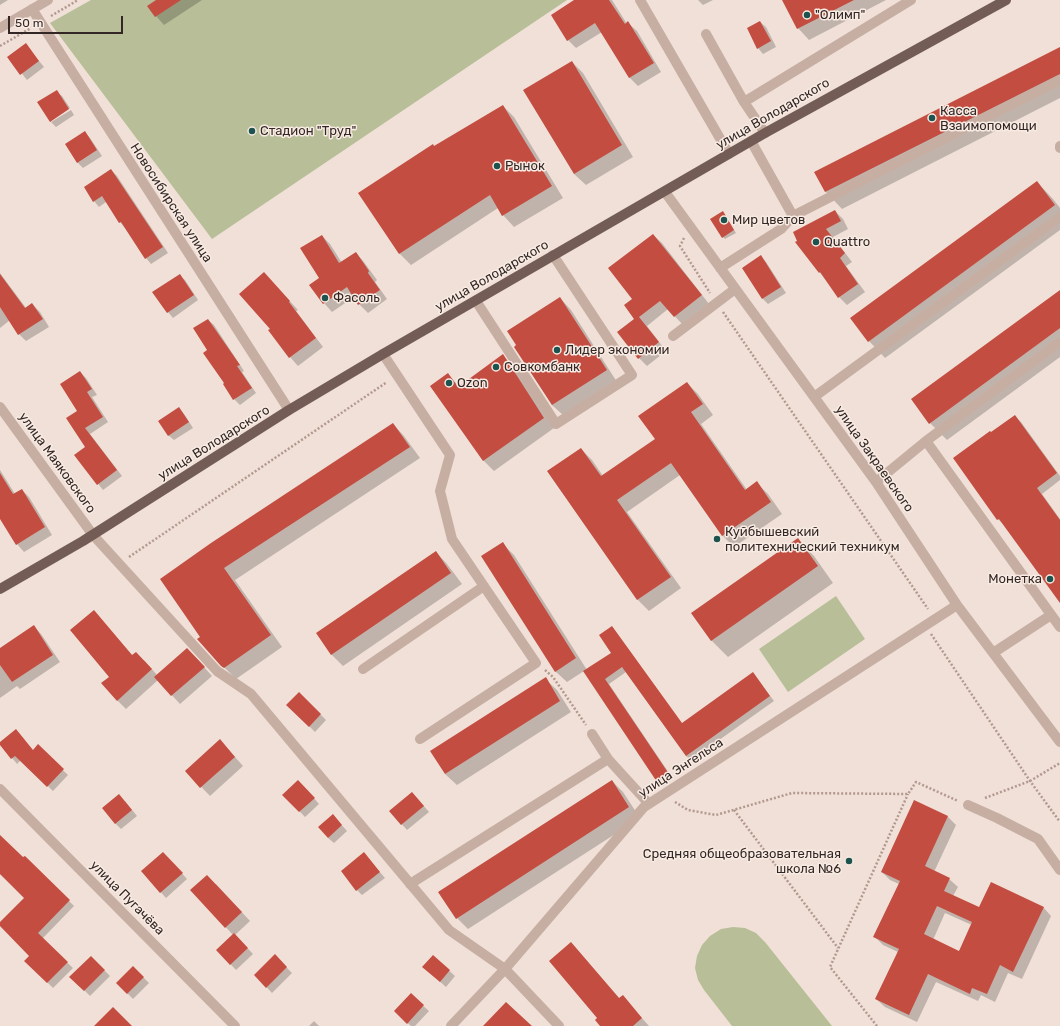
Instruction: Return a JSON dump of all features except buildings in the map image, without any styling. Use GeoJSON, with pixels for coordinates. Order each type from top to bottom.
{"type":"FeatureCollection","features":[{"type":"Feature","properties":{"kind":"main road","name":"улица Володарского"},"geometry":{"type":"LineString","coordinates":[[0,589],[93,535],[290,410],[383,354],[765,133],[1006,0]]}},
{"type":"Feature","properties":{"kind":"street"},"geometry":{"type":"LineString","coordinates":[[0,28],[48,0]]}},
{"type":"Feature","properties":{"kind":"street"},"geometry":{"type":"LineString","coordinates":[[640,0],[730,154]]}},
{"type":"Feature","properties":{"kind":"street"},"geometry":{"type":"LineString","coordinates":[[744,102],[911,0]]}},
{"type":"Feature","properties":{"kind":"street","name":"Новосибирская улица"},"geometry":{"type":"LineString","coordinates":[[32,9],[290,410]]}},
{"type":"Feature","properties":{"kind":"street"},"geometry":{"type":"LineString","coordinates":[[706,34],[744,102],[765,133]]}},
{"type":"Feature","properties":{"kind":"street"},"geometry":{"type":"LineString","coordinates":[[720,268],[781,229],[792,216],[1060,80]]}},
{"type":"Feature","properties":{"kind":"street"},"geometry":{"type":"LineString","coordinates":[[751,141],[792,216]]}},
{"type":"Feature","properties":{"kind":"street","name":"улица Закраевского"},"geometry":{"type":"LineString","coordinates":[[665,192],[876,482],[957,605],[1060,742]]}},
{"type":"Feature","properties":{"kind":"street"},"geometry":{"type":"LineString","coordinates":[[814,397],[1060,217]]}},
{"type":"Feature","properties":{"kind":"street"},"geometry":{"type":"LineString","coordinates":[[476,301],[556,424],[632,375],[553,255]]}},
{"type":"Feature","properties":{"kind":"street"},"geometry":{"type":"LineString","coordinates":[[673,336],[735,289]]}},
{"type":"Feature","properties":{"kind":"street"},"geometry":{"type":"LineString","coordinates":[[876,482],[926,441],[1060,342]]}},
{"type":"Feature","properties":{"kind":"street"},"geometry":{"type":"LineString","coordinates":[[383,354],[450,455],[440,491],[452,538],[536,662],[420,739]]}},
{"type":"Feature","properties":{"kind":"street","name":"улица Маяковского"},"geometry":{"type":"LineString","coordinates":[[0,407],[93,535],[217,671],[251,694],[449,930],[505,969],[559,1026]]}},
{"type":"Feature","properties":{"kind":"street"},"geometry":{"type":"LineString","coordinates":[[926,441],[1060,627]]}},
{"type":"Feature","properties":{"kind":"street"},"geometry":{"type":"LineString","coordinates":[[363,669],[484,586]]}},
{"type":"Feature","properties":{"kind":"street","name":"улица Энгельса"},"geometry":{"type":"LineString","coordinates":[[451,1026],[505,969],[644,808],[957,605]]}},
{"type":"Feature","properties":{"kind":"street"},"geometry":{"type":"LineString","coordinates":[[993,653],[1051,614]]}},
{"type":"Feature","properties":{"kind":"street"},"geometry":{"type":"LineString","coordinates":[[592,734],[608,759],[649,804]]}},
{"type":"Feature","properties":{"kind":"street"},"geometry":{"type":"LineString","coordinates":[[410,884],[608,759]]}},
{"type":"Feature","properties":{"kind":"street","name":"улица Пугачёва"},"geometry":{"type":"LineString","coordinates":[[0,789],[235,1026]]}},
{"type":"Feature","properties":{"kind":"street"},"geometry":{"type":"LineString","coordinates":[[968,805],[1038,838],[1060,870]]}},
{"type":"Feature","properties":{"kind":"path"},"geometry":{"type":"LineString","coordinates":[[689,227],[680,246],[716,302],[935,619]]}},
{"type":"Feature","properties":{"kind":"path"},"geometry":{"type":"LineString","coordinates":[[119,563],[397,375]]}},
{"type":"Feature","properties":{"kind":"path"},"geometry":{"type":"LineString","coordinates":[[925,626],[1030,781],[1060,822]]}},
{"type":"Feature","properties":{"kind":"path"},"geometry":{"type":"LineString","coordinates":[[536,662],[553,677],[592,734]]}},
{"type":"Feature","properties":{"kind":"path"},"geometry":{"type":"LineString","coordinates":[[877,1026],[830,967],[908,794],[916,782],[968,805],[1030,781],[1060,763]]}},
{"type":"Feature","properties":{"kind":"path"},"geometry":{"type":"LineString","coordinates":[[664,795],[688,810],[716,815],[792,793],[908,794]]}},
{"type":"Feature","properties":{"kind":"path"},"geometry":{"type":"LineString","coordinates":[[734,810],[838,948]]}},
{"type":"Feature","properties":{"kind":"green space","name":"Стадион \"Труд\""},"geometry":{"type":"Polygon","coordinates":[[[91,0],[567,0],[212,239],[50,23],[91,0]]]}},
{"type":"Feature","properties":{"kind":"green space"},"geometry":{"type":"Polygon","coordinates":[[[836,596],[865,639],[788,692],[759,649],[836,596]]]}},
{"type":"Feature","properties":{"kind":"green space"},"geometry":{"type":"Polygon","coordinates":[[[733,927],[745,928],[756,933],[765,942],[832,1026],[732,1026],[704,990],[698,980],[695,968],[697,956],[702,945],[710,936],[721,929],[733,927]]]}},
{"type":"Feature","properties":{"kind":"place","name":"\"Олимп\""},"geometry":{"type":"Point","coordinates":[807,15]}},
{"type":"Feature","properties":{"kind":"place","name":"Касса Взаимопомощи"},"geometry":{"type":"Point","coordinates":[932,118]}},
{"type":"Feature","properties":{"kind":"place","name":"Стадион \"Труд\""},"geometry":{"type":"Point","coordinates":[252,131]}},
{"type":"Feature","properties":{"kind":"place","name":"Рынок"},"geometry":{"type":"Point","coordinates":[497,166]}},
{"type":"Feature","properties":{"kind":"place","name":"Мир цветов"},"geometry":{"type":"Point","coordinates":[724,220]}},
{"type":"Feature","properties":{"kind":"place","name":"Quattro"},"geometry":{"type":"Point","coordinates":[816,242]}},
{"type":"Feature","properties":{"kind":"place","name":"Фасоль"},"geometry":{"type":"Point","coordinates":[325,298]}},
{"type":"Feature","properties":{"kind":"place","name":"Лидер экономии"},"geometry":{"type":"Point","coordinates":[557,350]}},
{"type":"Feature","properties":{"kind":"place","name":"Совкомбанк"},"geometry":{"type":"Point","coordinates":[496,367]}},
{"type":"Feature","properties":{"kind":"place","name":"Ozon"},"geometry":{"type":"Point","coordinates":[449,383]}},
{"type":"Feature","properties":{"kind":"place","name":"Куйбышевский политехнический техникум"},"geometry":{"type":"Point","coordinates":[717,539]}},
{"type":"Feature","properties":{"kind":"place","name":"Монетка"},"geometry":{"type":"Point","coordinates":[1050,579]}},
{"type":"Feature","properties":{"kind":"place","name":"Средняя общеобразовательная школа №6"},"geometry":{"type":"Point","coordinates":[849,861]}}]}
